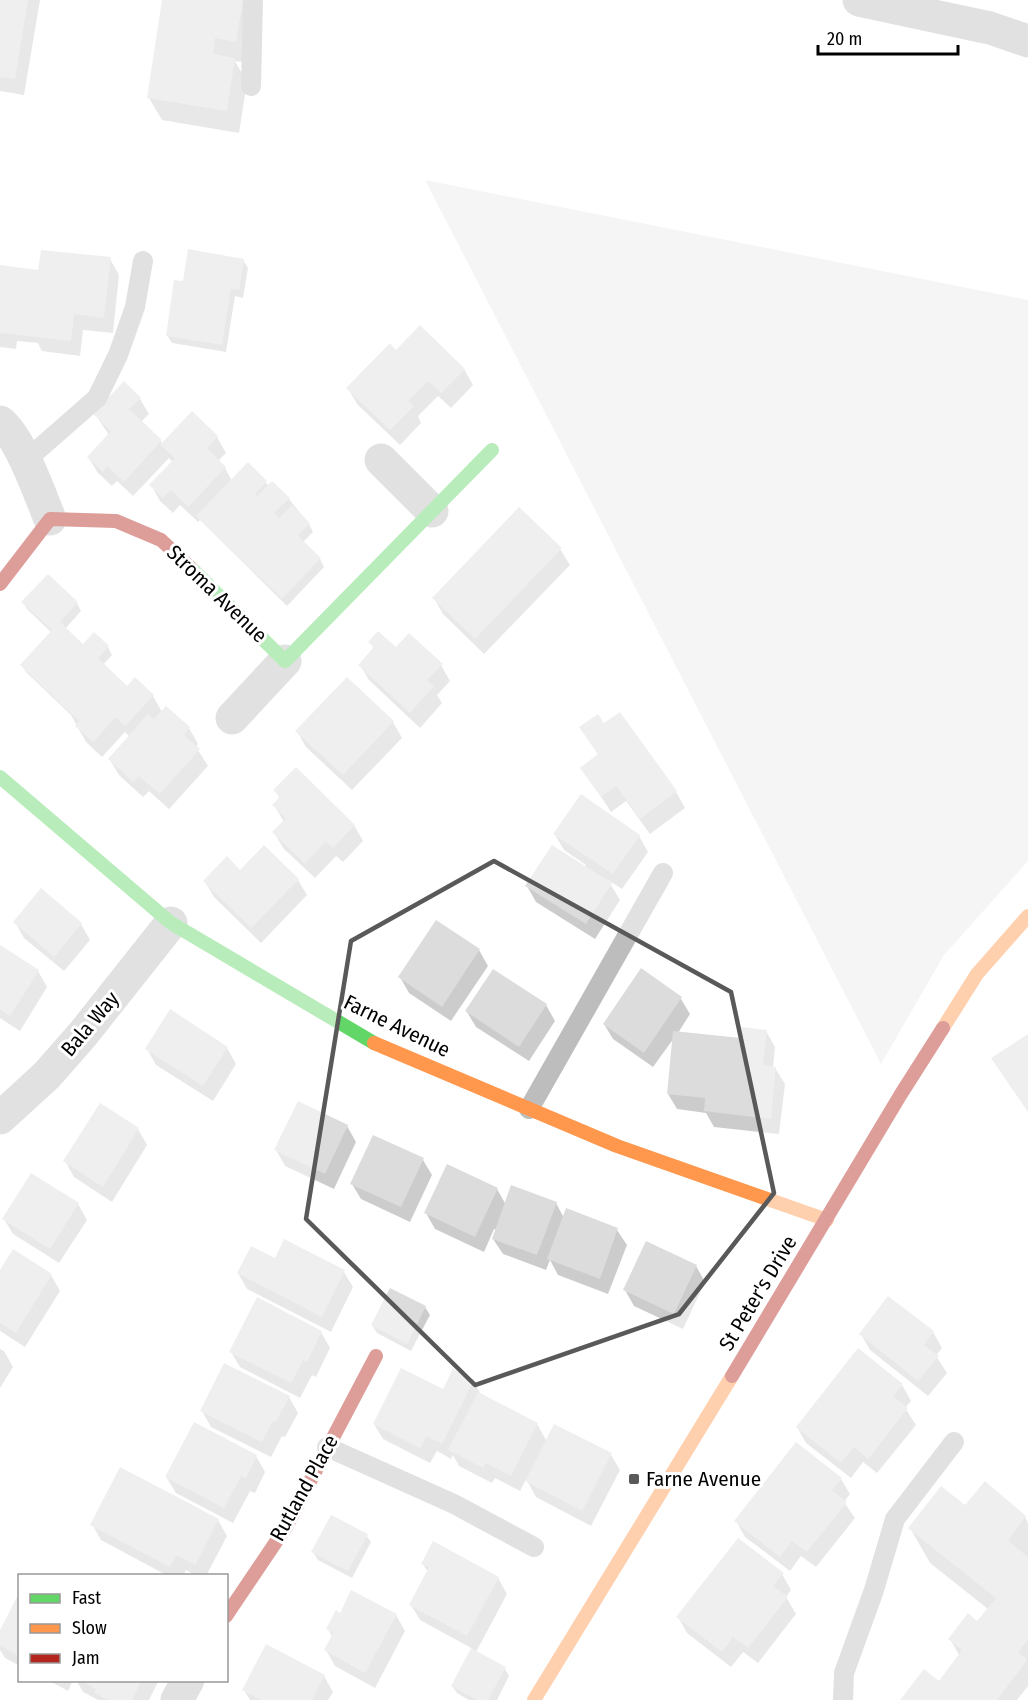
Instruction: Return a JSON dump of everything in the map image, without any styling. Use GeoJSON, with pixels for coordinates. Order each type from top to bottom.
{"type":"FeatureCollection","features":[{"type":"Feature","properties":{"kind":"street"},"geometry":{"type":"LineString","coordinates":[[859,0],[990,28],[1028,41]]}},
{"type":"Feature","properties":{"kind":"street"},"geometry":{"type":"LineString","coordinates":[[0,422],[6,427],[25,461],[50,519],[0,584]]}},
{"type":"Feature","properties":{"kind":"street","name":"Stroma Avenue"},"geometry":{"type":"LineString","coordinates":[[232,718],[285,660],[492,450]]}},
{"type":"Feature","properties":{"kind":"street"},"geometry":{"type":"LineString","coordinates":[[381,460],[432,511]]}},
{"type":"Feature","properties":{"kind":"street","name":"Stroma Avenue"},"geometry":{"type":"LineString","coordinates":[[50,519],[116,521],[161,540],[285,660]]}},
{"type":"Feature","properties":{"kind":"street","name":"Farne Avenue"},"geometry":{"type":"LineString","coordinates":[[0,777],[171,923],[370,1041],[617,1146],[827,1221]]}},
{"type":"Feature","properties":{"kind":"street","name":"St Peter's Drive"},"geometry":{"type":"LineString","coordinates":[[534,1700],[977,974],[1028,916]]}},
{"type":"Feature","properties":{"kind":"street","name":"Bala Way"},"geometry":{"type":"LineString","coordinates":[[0,1118],[47,1075],[83,1034],[171,923]]}},
{"type":"Feature","properties":{"kind":"street","name":"Rutland Place"},"geometry":{"type":"LineString","coordinates":[[228,1613],[286,1527],[376,1356]]}},
{"type":"Feature","properties":{"kind":"street"},"geometry":{"type":"LineString","coordinates":[[177,1700],[187,1682]]}},
{"type":"Feature","properties":{"kind":"lane"},"geometry":{"type":"LineString","coordinates":[[251,86],[254,0]]}},
{"type":"Feature","properties":{"kind":"lane"},"geometry":{"type":"LineString","coordinates":[[25,461],[97,398],[118,355],[135,307],[143,261]]}},
{"type":"Feature","properties":{"kind":"lane"},"geometry":{"type":"LineString","coordinates":[[529,1108],[663,873]]}},
{"type":"Feature","properties":{"kind":"lane"},"geometry":{"type":"LineString","coordinates":[[843,1700],[844,1673],[874,1590],[896,1519],[954,1442]]}},
{"type":"Feature","properties":{"kind":"lane"},"geometry":{"type":"LineString","coordinates":[[327,1447],[454,1504],[534,1547]]}},
{"type":"Feature","properties":{"kind":"highlighted area"},"geometry":{"type":"Polygon","coordinates":[[[494,861],[731,992],[774,1193],[679,1314],[475,1385],[306,1219],[351,941],[494,861]]]}},
{"type":"Feature","properties":{"kind":"shaded area"},"geometry":{"type":"Polygon","coordinates":[[[425,180],[1028,300],[1028,861],[944,955],[881,1064],[425,180]]]}},
{"type":"Feature","properties":{"kind":"building"},"geometry":{"type":"Polygon","coordinates":[[[0,0],[28,0],[15,79],[0,77],[0,0]]]}},
{"type":"Feature","properties":{"kind":"building"},"geometry":{"type":"Polygon","coordinates":[[[162,0],[243,0],[236,42],[215,38],[213,54],[235,58],[227,111],[147,98],[162,0]]]}},
{"type":"Feature","properties":{"kind":"building"},"geometry":{"type":"Polygon","coordinates":[[[188,249],[244,259],[239,290],[231,289],[222,345],[166,336],[174,280],[183,281],[188,249]]]}},
{"type":"Feature","properties":{"kind":"building"},"geometry":{"type":"Polygon","coordinates":[[[41,250],[111,257],[104,318],[74,314],[71,341],[0,333],[0,265],[38,270],[41,250]]]}},
{"type":"Feature","properties":{"kind":"building"},"geometry":{"type":"Polygon","coordinates":[[[420,325],[465,369],[441,393],[428,381],[408,401],[414,406],[390,430],[346,388],[390,343],[396,350],[420,325]]]}},
{"type":"Feature","properties":{"kind":"building"},"geometry":{"type":"Polygon","coordinates":[[[124,381],[141,398],[129,409],[162,440],[124,482],[107,466],[103,472],[87,457],[111,431],[93,414],[124,381]]]}},
{"type":"Feature","properties":{"kind":"building"},"geometry":{"type":"Polygon","coordinates":[[[192,411],[218,436],[207,448],[226,467],[188,507],[171,490],[163,498],[149,485],[175,458],[160,445],[192,411]]]}},
{"type":"Feature","properties":{"kind":"building"},"geometry":{"type":"Polygon","coordinates":[[[248,462],[267,481],[255,494],[257,496],[272,481],[290,498],[274,513],[279,518],[292,505],[310,523],[298,536],[321,558],[282,599],[196,516],[248,462]]]}},
{"type":"Feature","properties":{"kind":"building"},"geometry":{"type":"Polygon","coordinates":[[[519,507],[562,548],[475,639],[432,598],[519,507]]]}},
{"type":"Feature","properties":{"kind":"building"},"geometry":{"type":"Polygon","coordinates":[[[48,574],[78,602],[60,622],[83,644],[94,632],[109,646],[98,658],[127,686],[135,677],[154,695],[125,726],[116,717],[93,742],[75,726],[79,721],[20,665],[52,630],[21,602],[48,574]]]}},
{"type":"Feature","properties":{"kind":"building"},"geometry":{"type":"Polygon","coordinates":[[[378,631],[396,647],[409,633],[443,664],[427,680],[434,686],[410,713],[358,665],[374,647],[368,642],[378,631]]]}},
{"type":"Feature","properties":{"kind":"building"},"geometry":{"type":"Polygon","coordinates":[[[347,677],[394,721],[343,775],[295,731],[347,677]]]}},
{"type":"Feature","properties":{"kind":"building"},"geometry":{"type":"Polygon","coordinates":[[[166,706],[190,727],[184,735],[200,749],[160,794],[139,776],[133,782],[108,759],[148,714],[154,719],[166,706]]]}},
{"type":"Feature","properties":{"kind":"building"},"geometry":{"type":"Polygon","coordinates":[[[620,712],[677,791],[640,819],[616,786],[601,797],[580,768],[598,754],[579,727],[598,714],[604,723],[620,712]]]}},
{"type":"Feature","properties":{"kind":"building"},"geometry":{"type":"Polygon","coordinates":[[[296,767],[355,825],[333,848],[326,841],[305,864],[272,832],[286,818],[272,805],[280,797],[273,790],[296,767]]]}},
{"type":"Feature","properties":{"kind":"building"},"geometry":{"type":"Polygon","coordinates":[[[581,794],[640,835],[613,874],[553,834],[581,794]]]}},
{"type":"Feature","properties":{"kind":"building"},"geometry":{"type":"Polygon","coordinates":[[[264,845],[299,879],[251,928],[203,881],[227,856],[240,870],[264,845]]]}},
{"type":"Feature","properties":{"kind":"building"},"geometry":{"type":"Polygon","coordinates":[[[552,845],[612,883],[586,924],[525,886],[552,845]]]}},
{"type":"Feature","properties":{"kind":"building"},"geometry":{"type":"Polygon","coordinates":[[[41,888],[82,923],[54,957],[13,922],[41,888]]]}},
{"type":"Feature","properties":{"kind":"building"},"geometry":{"type":"Polygon","coordinates":[[[436,920],[480,949],[442,1007],[398,977],[436,920]]]}},
{"type":"Feature","properties":{"kind":"building"},"geometry":{"type":"Polygon","coordinates":[[[0,945],[39,970],[10,1016],[0,1009],[0,945]]]}},
{"type":"Feature","properties":{"kind":"building"},"geometry":{"type":"Polygon","coordinates":[[[641,968],[682,997],[644,1053],[603,1024],[641,968]]]}},
{"type":"Feature","properties":{"kind":"building"},"geometry":{"type":"Polygon","coordinates":[[[493,969],[547,1004],[519,1047],[465,1011],[493,969]]]}},
{"type":"Feature","properties":{"kind":"building"},"geometry":{"type":"Polygon","coordinates":[[[170,1009],[228,1047],[203,1086],[145,1049],[170,1009]]]}},
{"type":"Feature","properties":{"kind":"building"},"geometry":{"type":"Polygon","coordinates":[[[742,1027],[767,1030],[763,1065],[776,1067],[771,1119],[704,1111],[705,1098],[667,1094],[673,1031],[741,1038],[742,1027]]]}},
{"type":"Feature","properties":{"kind":"building"},"geometry":{"type":"Polygon","coordinates":[[[1028,1034],[1028,1112],[991,1058],[1028,1034]]]}},
{"type":"Feature","properties":{"kind":"building"},"geometry":{"type":"Polygon","coordinates":[[[298,1101],[348,1125],[325,1174],[274,1150],[298,1101]]]}},
{"type":"Feature","properties":{"kind":"building"},"geometry":{"type":"Polygon","coordinates":[[[100,1103],[139,1128],[103,1187],[63,1161],[100,1103]]]}},
{"type":"Feature","properties":{"kind":"building"},"geometry":{"type":"Polygon","coordinates":[[[373,1135],[424,1158],[401,1207],[350,1184],[373,1135]]]}},
{"type":"Feature","properties":{"kind":"building"},"geometry":{"type":"Polygon","coordinates":[[[447,1164],[498,1188],[475,1237],[424,1213],[447,1164]]]}},
{"type":"Feature","properties":{"kind":"building"},"geometry":{"type":"Polygon","coordinates":[[[31,1173],[79,1203],[50,1249],[2,1219],[31,1173]]]}},
{"type":"Feature","properties":{"kind":"building"},"geometry":{"type":"Polygon","coordinates":[[[511,1185],[557,1202],[537,1255],[492,1239],[511,1185]]]}},
{"type":"Feature","properties":{"kind":"building"},"geometry":{"type":"Polygon","coordinates":[[[566,1208],[618,1228],[600,1279],[547,1259],[566,1208]]]}},
{"type":"Feature","properties":{"kind":"building"},"geometry":{"type":"Polygon","coordinates":[[[284,1239],[345,1270],[322,1317],[237,1273],[251,1246],[275,1258],[284,1239]]]}},
{"type":"Feature","properties":{"kind":"building"},"geometry":{"type":"Polygon","coordinates":[[[646,1241],[697,1265],[674,1314],[623,1290],[646,1241]]]}},
{"type":"Feature","properties":{"kind":"building"},"geometry":{"type":"Polygon","coordinates":[[[13,1249],[52,1274],[16,1333],[0,1323],[0,1270],[13,1249]]]}},
{"type":"Feature","properties":{"kind":"building"},"geometry":{"type":"Polygon","coordinates":[[[390,1288],[426,1306],[407,1344],[371,1325],[390,1288]]]}},
{"type":"Feature","properties":{"kind":"building"},"geometry":{"type":"Polygon","coordinates":[[[888,1296],[934,1331],[924,1345],[939,1356],[918,1381],[859,1334],[888,1296]]]}},
{"type":"Feature","properties":{"kind":"building"},"geometry":{"type":"Polygon","coordinates":[[[257,1297],[322,1331],[307,1362],[303,1360],[291,1383],[229,1352],[257,1297]]]}},
{"type":"Feature","properties":{"kind":"building"},"geometry":{"type":"Polygon","coordinates":[[[858,1348],[903,1384],[893,1396],[908,1408],[868,1459],[854,1447],[841,1463],[796,1427],[858,1348]]]}},
{"type":"Feature","properties":{"kind":"building"},"geometry":{"type":"Polygon","coordinates":[[[224,1363],[290,1396],[262,1442],[200,1411],[224,1363]]]}},
{"type":"Feature","properties":{"kind":"building"},"geometry":{"type":"Polygon","coordinates":[[[401,1368],[443,1389],[453,1369],[474,1380],[442,1444],[427,1436],[420,1448],[373,1424],[401,1368]]]}},
{"type":"Feature","properties":{"kind":"building"},"geometry":{"type":"Polygon","coordinates":[[[478,1392],[538,1423],[511,1476],[486,1463],[483,1468],[448,1450],[478,1392]]]}},
{"type":"Feature","properties":{"kind":"building"},"geometry":{"type":"Polygon","coordinates":[[[194,1422],[257,1455],[246,1478],[241,1476],[224,1508],[165,1477],[194,1422]]]}},
{"type":"Feature","properties":{"kind":"building"},"geometry":{"type":"Polygon","coordinates":[[[554,1424],[612,1453],[582,1511],[525,1481],[554,1424]]]}},
{"type":"Feature","properties":{"kind":"building"},"geometry":{"type":"Polygon","coordinates":[[[796,1442],[842,1478],[832,1490],[847,1502],[807,1552],[792,1541],[780,1557],[734,1521],[796,1442]]]}},
{"type":"Feature","properties":{"kind":"building"},"geometry":{"type":"Polygon","coordinates":[[[120,1467],[219,1519],[195,1565],[177,1555],[170,1567],[90,1525],[120,1467]]]}},
{"type":"Feature","properties":{"kind":"building"},"geometry":{"type":"Polygon","coordinates":[[[985,1481],[1026,1516],[1008,1541],[1028,1557],[1028,1640],[1018,1652],[1027,1660],[997,1700],[900,1700],[924,1669],[939,1681],[962,1650],[948,1639],[968,1613],[977,1621],[996,1598],[908,1528],[941,1486],[965,1505],[985,1481]]]}},
{"type":"Feature","properties":{"kind":"building"},"geometry":{"type":"Polygon","coordinates":[[[331,1515],[368,1534],[348,1571],[311,1552],[331,1515]]]}},
{"type":"Feature","properties":{"kind":"building"},"geometry":{"type":"Polygon","coordinates":[[[738,1538],[784,1573],[773,1586],[788,1597],[748,1648],[733,1637],[722,1652],[676,1617],[738,1538]]]}},
{"type":"Feature","properties":{"kind":"building"},"geometry":{"type":"Polygon","coordinates":[[[433,1541],[499,1577],[467,1636],[409,1605],[429,1567],[421,1564],[433,1541]]]}},
{"type":"Feature","properties":{"kind":"building"},"geometry":{"type":"Polygon","coordinates":[[[351,1590],[397,1614],[365,1673],[324,1650],[333,1633],[326,1629],[336,1610],[340,1613],[351,1590]]]}},
{"type":"Feature","properties":{"kind":"building"},"geometry":{"type":"Polygon","coordinates":[[[18,1595],[18,1655],[0,1646],[0,1630],[18,1595]]]}},
{"type":"Feature","properties":{"kind":"building"},"geometry":{"type":"Polygon","coordinates":[[[266,1644],[325,1675],[312,1700],[261,1700],[242,1690],[266,1644]]]}},
{"type":"Feature","properties":{"kind":"building"},"geometry":{"type":"Polygon","coordinates":[[[471,1648],[506,1667],[488,1700],[477,1700],[451,1686],[471,1648]]]}},
{"type":"Feature","properties":{"kind":"building"},"geometry":{"type":"Polygon","coordinates":[[[84,1682],[141,1682],[132,1700],[108,1700],[94,1693],[96,1689],[84,1682]]]}},
{"type":"Feature","properties":{"kind":"traffic: fast"},"geometry":{"type":"LineString","coordinates":[[191,568],[285,661],[492,450]]}},
{"type":"Feature","properties":{"kind":"traffic: fast"},"geometry":{"type":"LineString","coordinates":[[0,777],[171,923],[374,1043]]}},
{"type":"Feature","properties":{"kind":"traffic: slow"},"geometry":{"type":"LineString","coordinates":[[943,1028],[977,974],[1028,916]]}},
{"type":"Feature","properties":{"kind":"traffic: slow"},"geometry":{"type":"LineString","coordinates":[[374,1043],[617,1146],[827,1220]]}},
{"type":"Feature","properties":{"kind":"traffic: slow"},"geometry":{"type":"LineString","coordinates":[[534,1700],[732,1376]]}},
{"type":"Feature","properties":{"kind":"traffic: jam"},"geometry":{"type":"LineString","coordinates":[[0,584],[50,519],[116,521],[161,540],[191,568]]}},
{"type":"Feature","properties":{"kind":"traffic: jam"},"geometry":{"type":"LineString","coordinates":[[732,1376],[943,1028]]}},
{"type":"Feature","properties":{"kind":"traffic: jam"},"geometry":{"type":"LineString","coordinates":[[228,1613],[286,1527],[376,1356]]}},
{"type":"Feature","properties":{"kind":"place","name":"Farne Avenue"},"geometry":{"type":"Point","coordinates":[634,1479]}}]}
